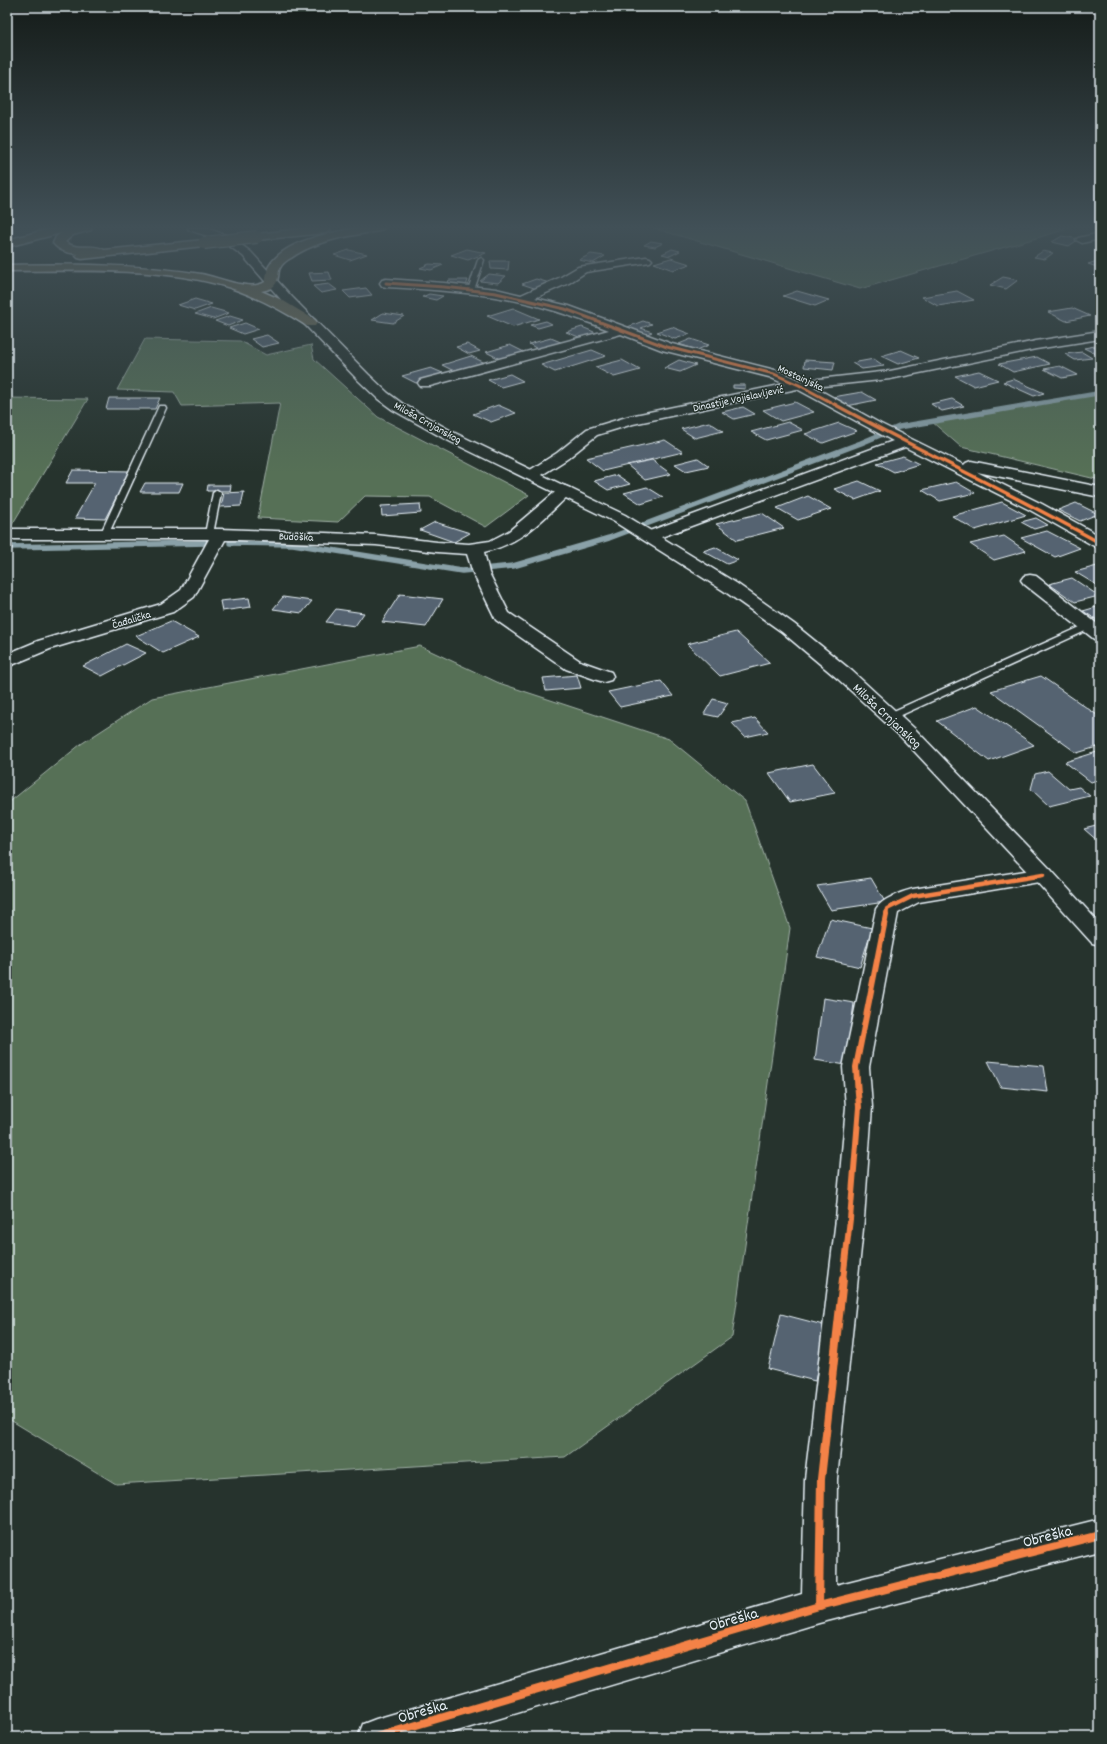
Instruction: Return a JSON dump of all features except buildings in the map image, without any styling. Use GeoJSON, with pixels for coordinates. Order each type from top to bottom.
{"type":"FeatureCollection","features":[{"type":"Feature","properties":{"kind":"main road"},"geometry":{"type":"LineString","coordinates":[[290,309],[311,323]]}},
{"type":"Feature","properties":{"kind":"street","name":"Miloša Crnjanskog"},"geometry":{"type":"LineString","coordinates":[[297,309],[370,384],[398,407],[426,424],[619,518],[730,587],[784,625],[891,716],[1043,875],[1100,938]]}},
{"type":"Feature","properties":{"kind":"street","name":"Mostainjska"},"geometry":{"type":"LineString","coordinates":[[566,309],[667,347],[774,374],[799,385],[903,440]]}},
{"type":"Feature","properties":{"kind":"street"},"geometry":{"type":"LineString","coordinates":[[425,383],[623,330]]}},
{"type":"Feature","properties":{"kind":"street","name":"Dinastije Vojislavljević"},"geometry":{"type":"LineString","coordinates":[[532,475],[562,456],[592,432],[630,420],[799,385],[890,375],[1036,345],[1100,334]]}},
{"type":"Feature","properties":{"kind":"street"},"geometry":{"type":"LineString","coordinates":[[646,534],[826,472],[903,440],[1036,507],[1100,543]]}},
{"type":"Feature","properties":{"kind":"street"},"geometry":{"type":"LineString","coordinates":[[940,459],[1100,492]]}},
{"type":"Feature","properties":{"kind":"street","name":"Budoška"},"geometry":{"type":"LineString","coordinates":[[7,534],[214,534],[378,540],[464,549],[477,560],[496,544],[517,532],[565,491]]}},
{"type":"Feature","properties":{"kind":"street","name":"Čađalička"},"geometry":{"type":"LineString","coordinates":[[7,661],[44,645],[166,608],[188,593],[214,534]]}},
{"type":"Feature","properties":{"kind":"street"},"geometry":{"type":"LineString","coordinates":[[477,560],[502,616],[573,665],[604,676]]}},
{"type":"Feature","properties":{"kind":"street"},"geometry":{"type":"LineString","coordinates":[[1030,580],[1094,630]]}},
{"type":"Feature","properties":{"kind":"street"},"geometry":{"type":"LineString","coordinates":[[819,1606],[821,1479],[850,1219],[859,1107],[856,1066],[887,909],[913,896],[1043,875]]}},
{"type":"Feature","properties":{"kind":"street","name":"Obreška"},"geometry":{"type":"LineString","coordinates":[[376,1737],[819,1606],[1100,1535]]}},
{"type":"Feature","properties":{"kind":"lane"},"geometry":{"type":"LineString","coordinates":[[105,533],[162,408]]}},
{"type":"Feature","properties":{"kind":"lane"},"geometry":{"type":"LineString","coordinates":[[214,534],[217,493]]}},
{"type":"Feature","properties":{"kind":"lane"},"geometry":{"type":"LineString","coordinates":[[891,716],[1094,630]]}},
{"type":"Feature","properties":{"kind":"green space"},"geometry":{"type":"Polygon","coordinates":[[[145,339],[240,341],[266,355],[311,345],[314,359],[378,417],[529,495],[486,527],[430,497],[365,496],[338,522],[258,518],[280,403],[182,406],[174,392],[117,390],[145,339]]]}},
{"type":"Feature","properties":{"kind":"green space"},"geometry":{"type":"Polygon","coordinates":[[[1100,393],[1100,480],[961,447],[931,421],[1100,393]]]}},
{"type":"Feature","properties":{"kind":"green space"},"geometry":{"type":"Polygon","coordinates":[[[7,398],[88,399],[7,533],[7,398]]]}},
{"type":"Feature","properties":{"kind":"green space"},"geometry":{"type":"Polygon","coordinates":[[[420,646],[499,683],[669,739],[745,801],[790,928],[732,1337],[565,1457],[116,1484],[7,1418],[7,804],[81,744],[152,698],[420,646]]]}},
{"type":"Feature","properties":{"kind":"waterway"},"geometry":{"type":"LineString","coordinates":[[1029,405],[1100,393]]}},
{"type":"Feature","properties":{"kind":"waterway"},"geometry":{"type":"LineString","coordinates":[[230,543],[293,544],[462,571],[513,566],[609,538],[861,443],[899,427],[1035,404]]}},
{"type":"Feature","properties":{"kind":"waterway"},"geometry":{"type":"LineString","coordinates":[[7,547],[208,543]]}},
{"type":"Feature","properties":{"kind":"cycle path"},"geometry":{"type":"LineString","coordinates":[[566,309],[667,347],[774,374],[799,385],[876,427],[1036,507],[1100,543]]}},
{"type":"Feature","properties":{"kind":"cycle path"},"geometry":{"type":"LineString","coordinates":[[819,1606],[821,1479],[850,1219],[859,1107],[856,1067],[887,909],[913,896],[1043,875]]}},
{"type":"Feature","properties":{"kind":"cycle path"},"geometry":{"type":"LineString","coordinates":[[376,1737],[819,1606],[1100,1535]]}}]}
